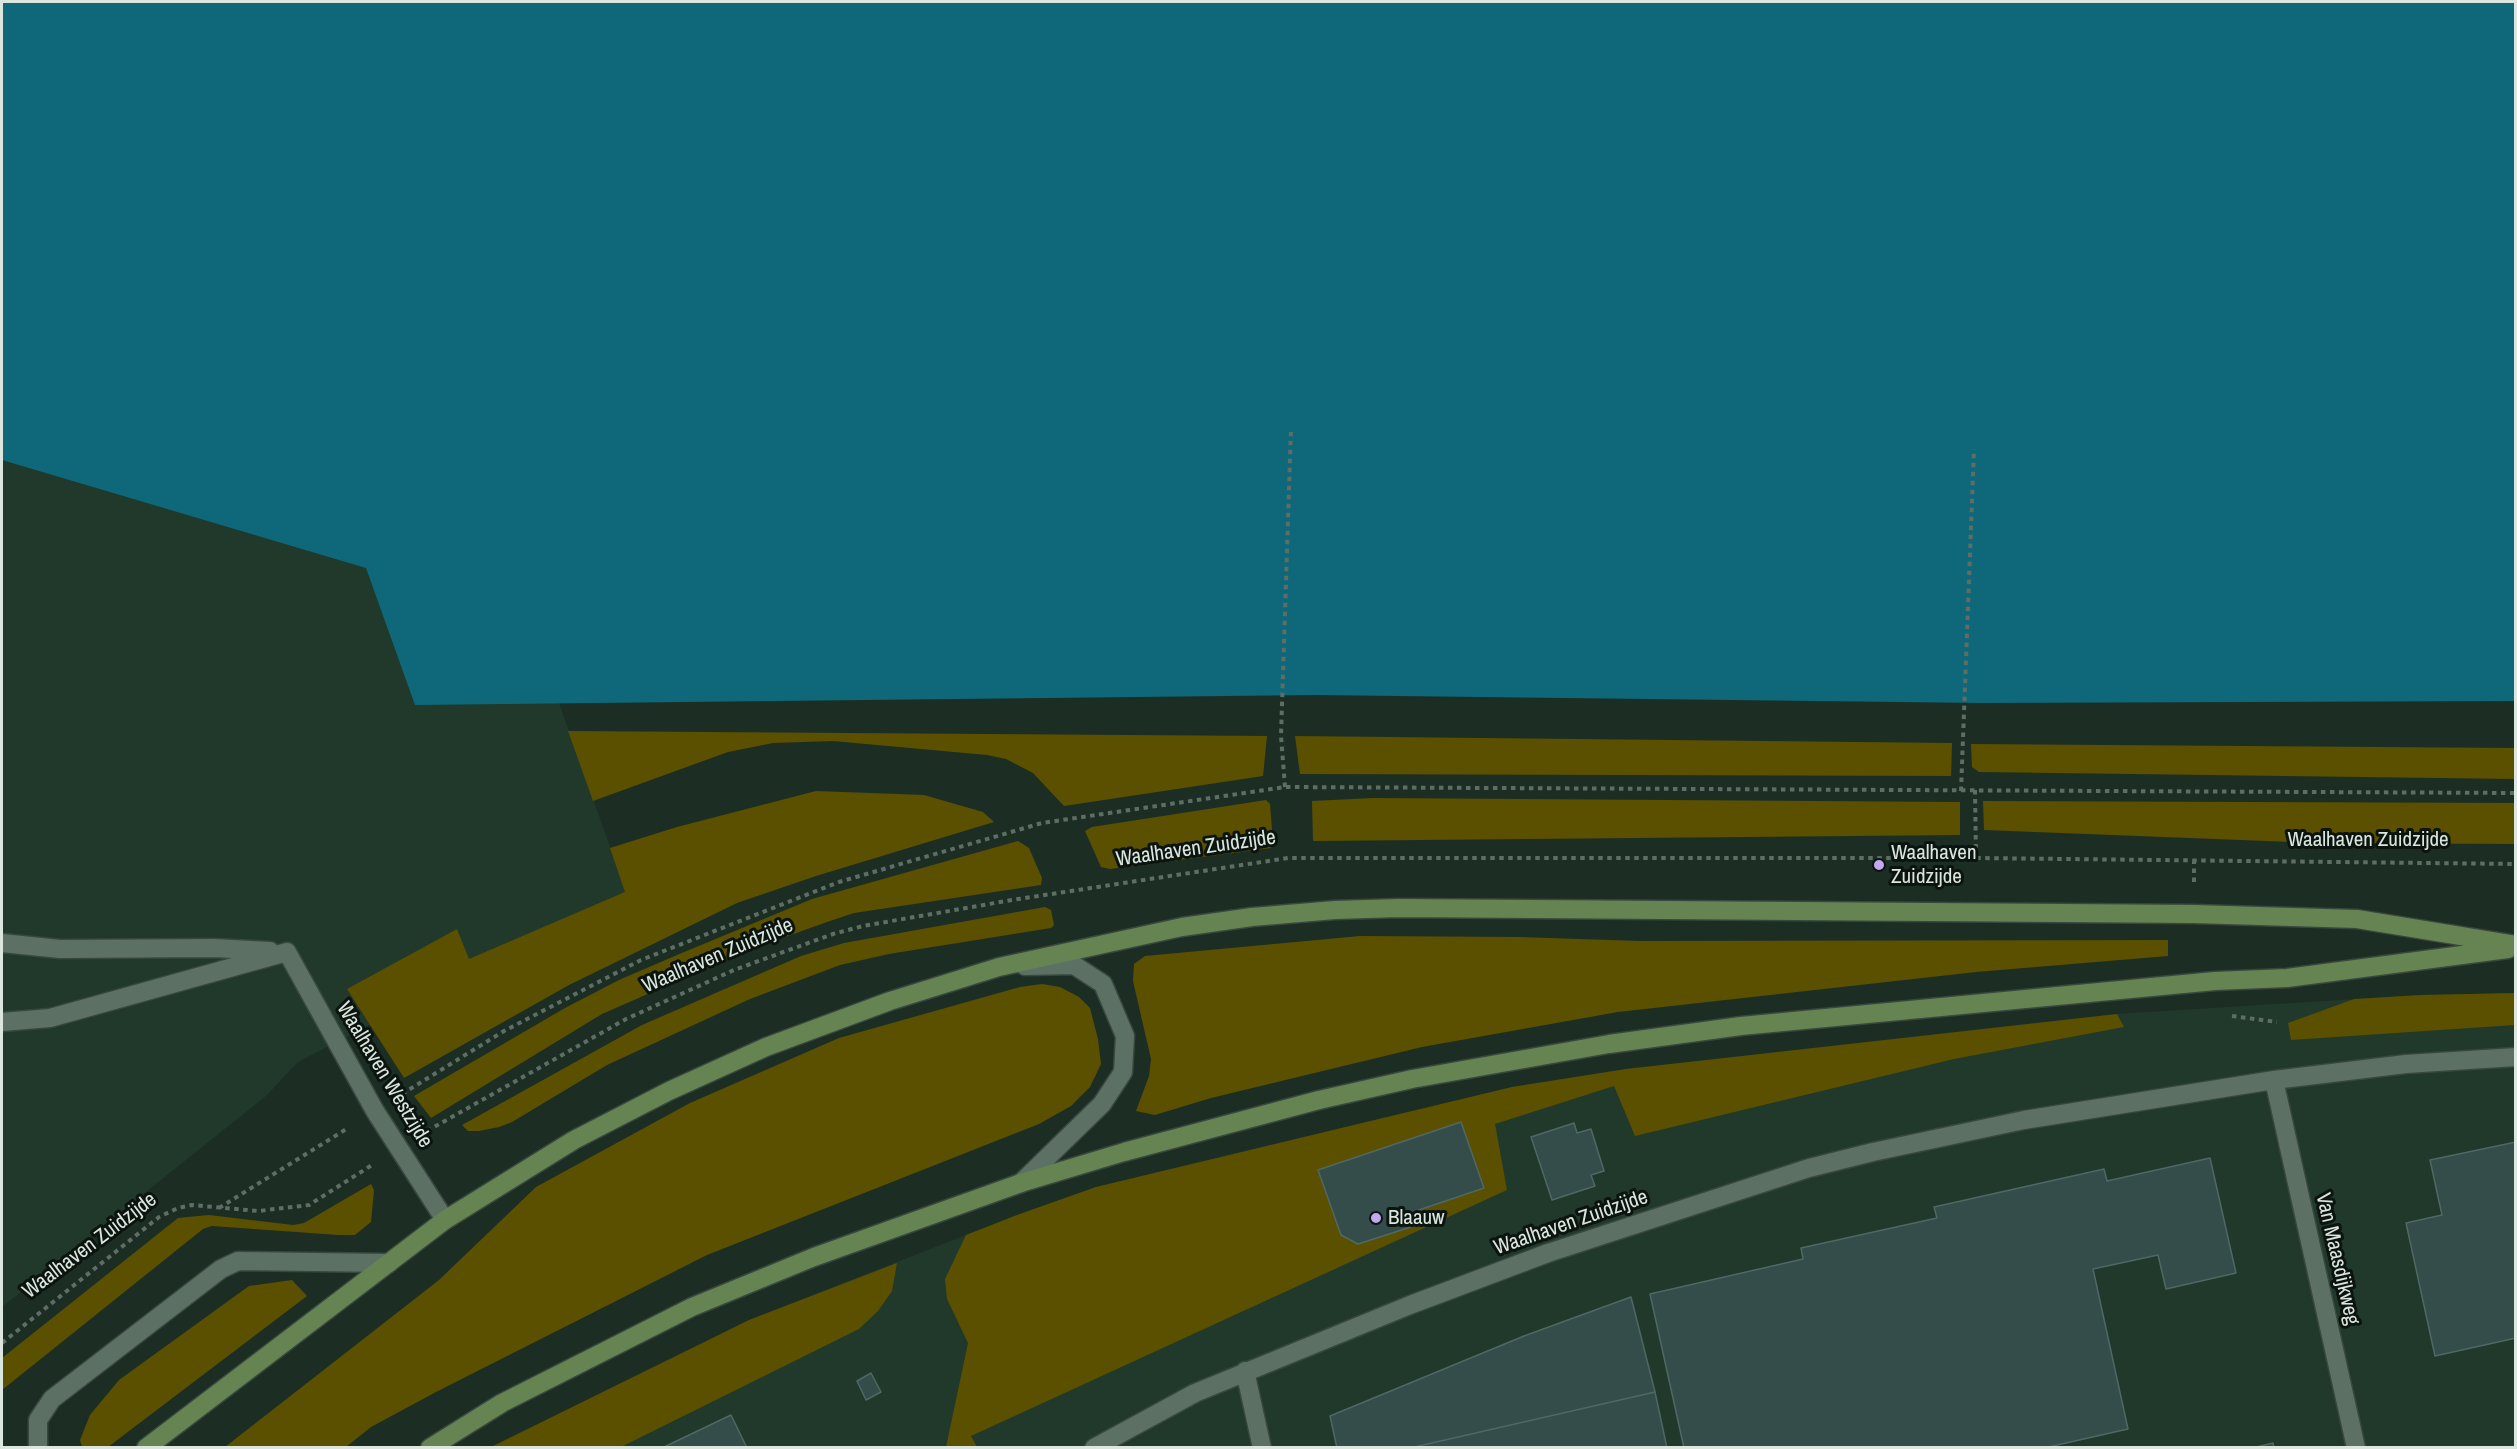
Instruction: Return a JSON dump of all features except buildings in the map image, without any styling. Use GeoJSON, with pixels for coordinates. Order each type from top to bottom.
{"type":"FeatureCollection","features":[{"type":"Feature","properties":{"kind":"main road"},"geometry":{"type":"LineString","coordinates":[[146,1448],[445,1220],[574,1140],[669,1091],[766,1047],[890,1001],[999,967],[1182,927],[1276,915],[1399,908],[2182,914],[2345,918],[2516,946]]}},
{"type":"Feature","properties":{"kind":"main road"},"geometry":{"type":"LineString","coordinates":[[430,1448],[502,1403],[692,1307],[814,1257],[1022,1183],[1124,1152],[1319,1100],[1412,1079],[1609,1044],[1741,1026],[2135,988],[2288,978],[2516,946]]}},
{"type":"Feature","properties":{"kind":"street"},"geometry":{"type":"LineString","coordinates":[[2,944],[60,949],[214,948],[287,952]]}},
{"type":"Feature","properties":{"kind":"street","name":"Waalhaven Westzijde"},"geometry":{"type":"LineString","coordinates":[[287,952],[375,1111],[445,1220]]}},
{"type":"Feature","properties":{"kind":"street"},"geometry":{"type":"LineString","coordinates":[[2,1022],[50,1018],[287,952]]}},
{"type":"Feature","properties":{"kind":"street"},"geometry":{"type":"LineString","coordinates":[[999,967],[1074,964],[1103,984],[1125,1036],[1123,1072],[1102,1104],[1022,1183]]}},
{"type":"Feature","properties":{"kind":"street","name":"Waalhaven Zuidzijde"},"geometry":{"type":"LineString","coordinates":[[1094,1448],[1156,1413],[1245,1371],[1548,1253],[1809,1168],[2024,1120],[2274,1080],[2406,1064],[2516,1057]]}},
{"type":"Feature","properties":{"kind":"street","name":"Van Maasdijkweg"},"geometry":{"type":"LineString","coordinates":[[2274,1080],[2356,1448]]}},
{"type":"Feature","properties":{"kind":"street"},"geometry":{"type":"LineString","coordinates":[[38,1448],[38,1420],[52,1398],[221,1269],[238,1261],[389,1263]]}},
{"type":"Feature","properties":{"kind":"street"},"geometry":{"type":"LineString","coordinates":[[1245,1371],[1262,1448]]}},
{"type":"Feature","properties":{"kind":"path"},"geometry":{"type":"LineString","coordinates":[[1285,787],[1281,736],[1291,428]]}},
{"type":"Feature","properties":{"kind":"path"},"geometry":{"type":"LineString","coordinates":[[1961,791],[1974,449]]}},
{"type":"Feature","properties":{"kind":"path"},"geometry":{"type":"LineString","coordinates":[[219,1208],[504,1031],[641,960],[839,882],[1042,823],[1285,787],[2516,793]]}},
{"type":"Feature","properties":{"kind":"path"},"geometry":{"type":"LineString","coordinates":[[1975,790],[1976,858]]}},
{"type":"Feature","properties":{"kind":"path","name":"Waalhaven Zuidzijde"},"geometry":{"type":"LineString","coordinates":[[2,1343],[159,1217],[178,1208],[192,1205],[258,1211],[309,1204],[400,1147],[626,1019],[734,970],[822,937],[863,926],[1012,900],[1288,858],[1976,858],[2516,864]]}},
{"type":"Feature","properties":{"kind":"shaded area"},"geometry":{"type":"Polygon","coordinates":[[[2,380],[562,625],[559,703],[626,892],[298,1062],[266,1096],[2,1307],[2,380]]]}},
{"type":"Feature","properties":{"kind":"shaded area"},"geometry":{"type":"Polygon","coordinates":[[[568,731],[1267,736],[1263,776],[1064,806],[1033,773],[1006,759],[987,755],[833,741],[773,743],[728,752],[593,801],[568,731]]]}},
{"type":"Feature","properties":{"kind":"shaded area"},"geometry":{"type":"Polygon","coordinates":[[[1295,736],[1952,743],[1951,776],[1300,774],[1295,736]]]}},
{"type":"Feature","properties":{"kind":"shaded area"},"geometry":{"type":"Polygon","coordinates":[[[1971,744],[2515,748],[2515,779],[1979,772],[1972,767],[1971,744]]]}},
{"type":"Feature","properties":{"kind":"shaded area"},"geometry":{"type":"Polygon","coordinates":[[[816,791],[924,795],[983,812],[994,822],[816,876],[737,903],[569,985],[404,1078],[347,989],[457,929],[469,959],[625,892],[610,848],[677,827],[816,791]]]}},
{"type":"Feature","properties":{"kind":"shaded area"},"geometry":{"type":"Polygon","coordinates":[[[1373,798],[1960,802],[1960,835],[1313,841],[1312,801],[1373,798]]]}},
{"type":"Feature","properties":{"kind":"shaded area"},"geometry":{"type":"Polygon","coordinates":[[[1266,800],[1270,804],[1273,841],[1271,848],[1110,869],[1101,867],[1085,831],[1092,827],[1266,800]]]}},
{"type":"Feature","properties":{"kind":"shaded area"},"geometry":{"type":"Polygon","coordinates":[[[1983,801],[2515,803],[2515,844],[2318,843],[1984,830],[1983,801]]]}},
{"type":"Feature","properties":{"kind":"shaded area"},"geometry":{"type":"Polygon","coordinates":[[[1018,841],[1029,848],[1042,878],[1041,885],[854,913],[827,922],[746,951],[602,1014],[431,1118],[414,1096],[565,1008],[619,980],[677,955],[812,899],[1018,841]]]}},
{"type":"Feature","properties":{"kind":"shaded area"},"geometry":{"type":"Polygon","coordinates":[[[1045,907],[1051,910],[1054,925],[1051,928],[889,954],[840,965],[750,999],[607,1065],[512,1122],[479,1131],[468,1131],[462,1125],[642,1025],[801,956],[844,943],[1045,907]]]}},
{"type":"Feature","properties":{"kind":"shaded area"},"geometry":{"type":"Polygon","coordinates":[[[1360,936],[1519,937],[1639,941],[2168,940],[2168,956],[1976,972],[1618,1012],[1422,1047],[1211,1098],[1155,1115],[1136,1111],[1149,1076],[1151,1059],[1133,981],[1134,964],[1145,956],[1360,936]]]}},
{"type":"Feature","properties":{"kind":"shaded area"},"geometry":{"type":"Polygon","coordinates":[[[1042,984],[1060,987],[1079,997],[1090,1008],[1098,1039],[1101,1064],[1090,1087],[1071,1106],[1039,1124],[707,1255],[436,1392],[371,1427],[346,1447],[225,1447],[439,1280],[536,1187],[690,1103],[839,1038],[1020,987],[1042,984]]]}},
{"type":"Feature","properties":{"kind":"shaded area"},"geometry":{"type":"Polygon","coordinates":[[[2515,993],[2515,1447],[491,1448],[749,1320],[1017,1215],[1096,1187],[1512,1087],[1626,1069],[2117,1014],[2421,995],[2515,993]]]}},
{"type":"Feature","properties":{"kind":"shaded area"},"geometry":{"type":"Polygon","coordinates":[[[2515,993],[2515,1025],[2291,1040],[2288,1023],[2354,999],[2515,993]]]}},
{"type":"Feature","properties":{"kind":"shaded area"},"geometry":{"type":"Polygon","coordinates":[[[2117,1014],[2124,1027],[1954,1059],[1635,1136],[1614,1086],[1495,1124],[1507,1190],[971,1436],[977,1447],[946,1447],[968,1343],[947,1299],[945,1279],[966,1235],[1017,1215],[1096,1187],[1512,1087],[1626,1069],[2117,1014]]]}},
{"type":"Feature","properties":{"kind":"shaded area"},"geometry":{"type":"Polygon","coordinates":[[[371,1184],[374,1190],[371,1222],[355,1235],[212,1226],[203,1229],[2,1390],[2,1358],[178,1218],[209,1215],[293,1225],[304,1223],[371,1184]]]}},
{"type":"Feature","properties":{"kind":"shaded area"},"geometry":{"type":"Polygon","coordinates":[[[897,1263],[892,1291],[878,1311],[859,1329],[621,1447],[491,1447],[749,1320],[897,1263]]]}},
{"type":"Feature","properties":{"kind":"shaded area"},"geometry":{"type":"Polygon","coordinates":[[[292,1280],[307,1296],[108,1447],[82,1447],[80,1440],[90,1415],[119,1380],[249,1286],[292,1280]]]}},
{"type":"Feature","properties":{"kind":"water"},"geometry":{"type":"Polygon","coordinates":[[[2,2],[2515,2],[2515,701],[1982,703],[1315,695],[415,705],[366,568],[2,460],[2,2]]]}},
{"type":"Feature","properties":{"kind":"place","name":"Waalhaven Zuidzijde"},"geometry":{"type":"Point","coordinates":[1879,865]}},
{"type":"Feature","properties":{"kind":"place","name":"Blaauw"},"geometry":{"type":"Point","coordinates":[1376,1218]}}]}
